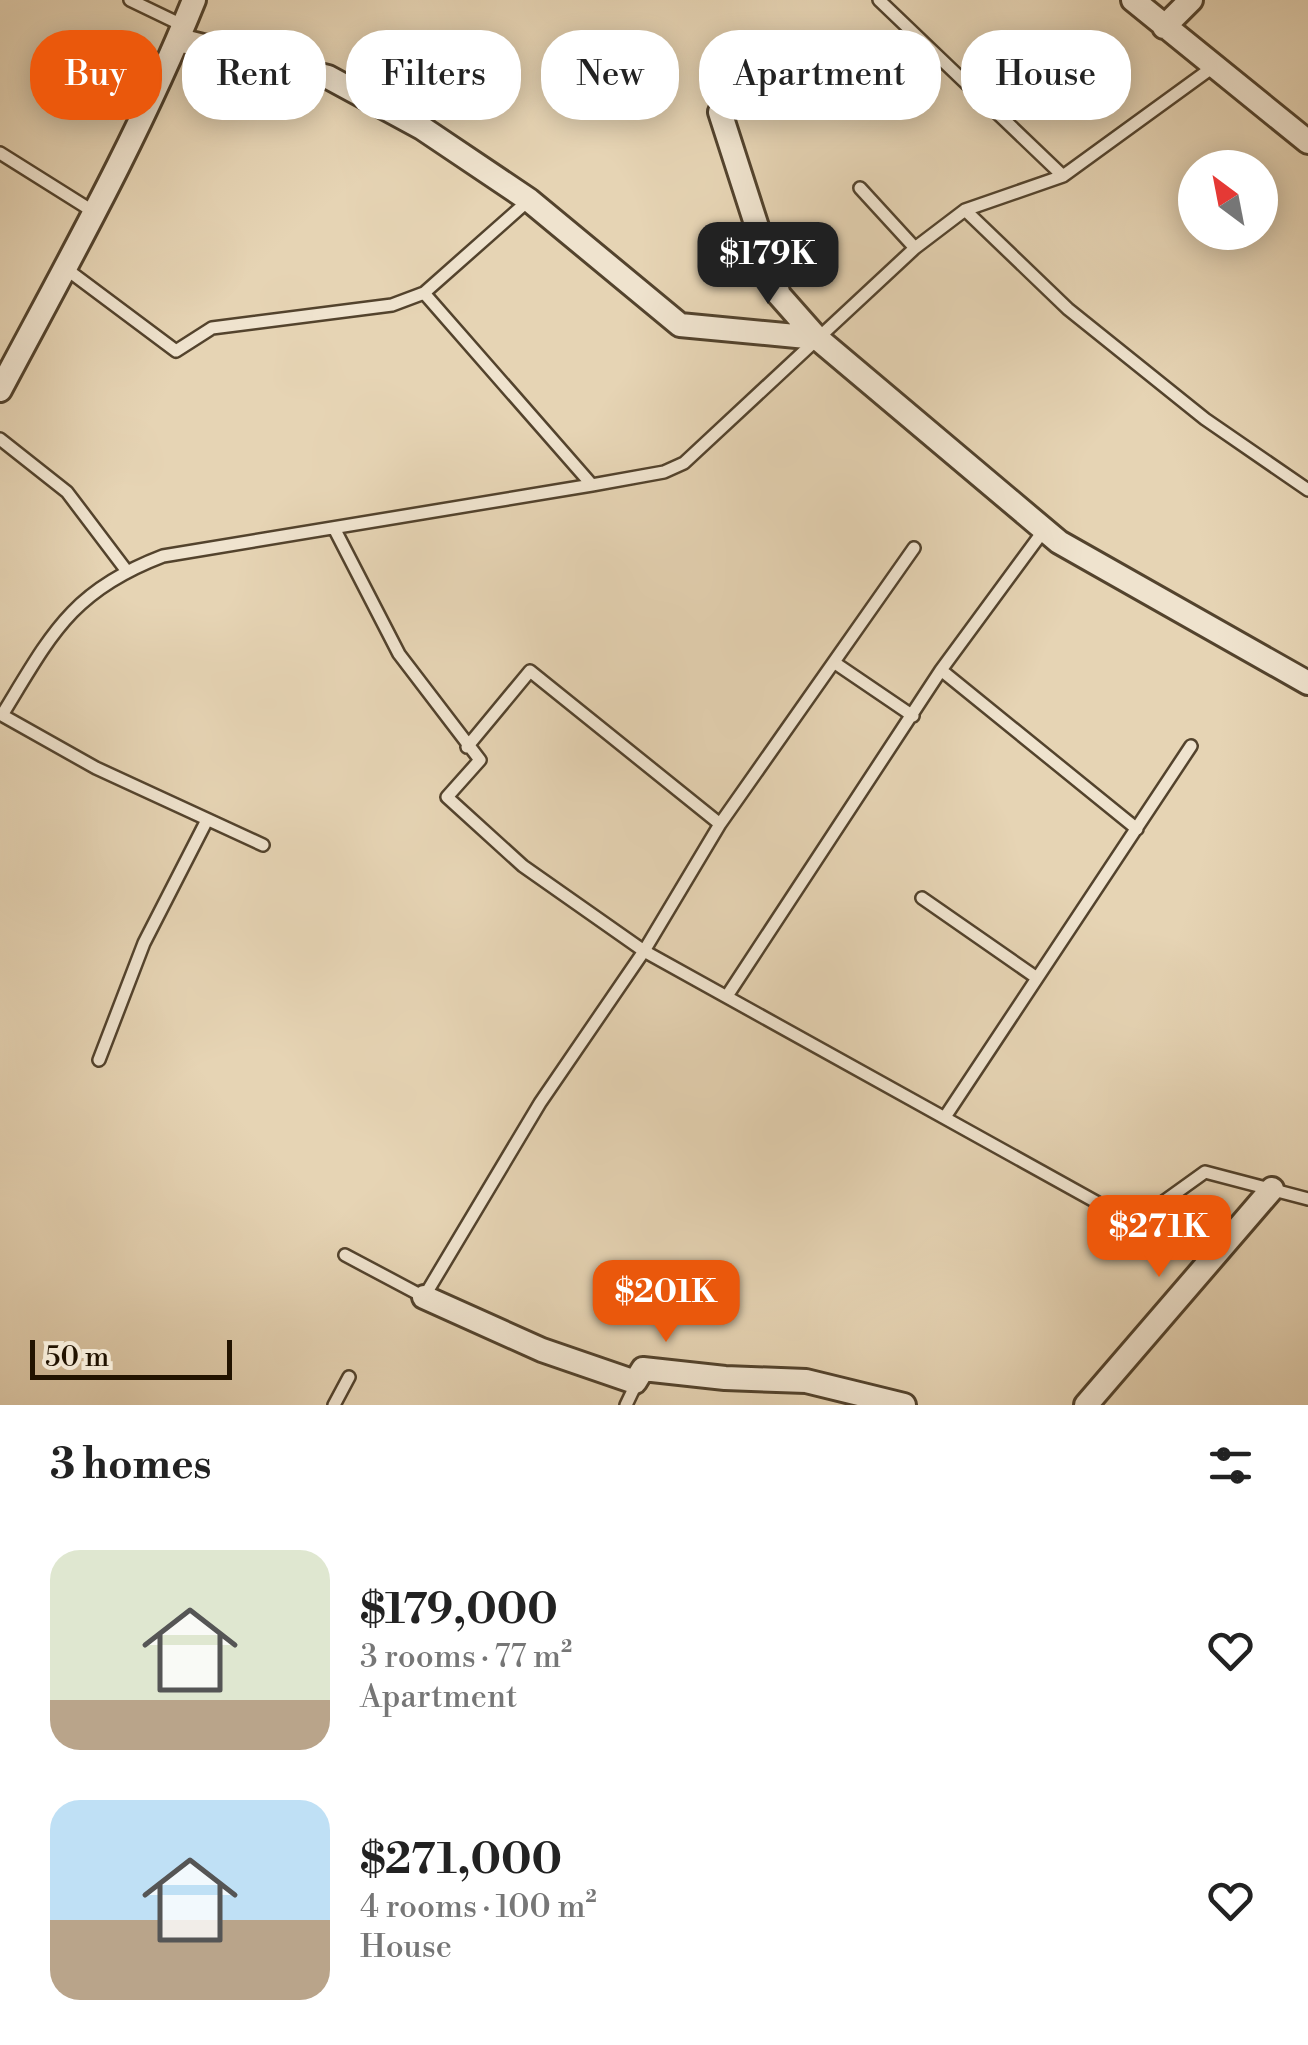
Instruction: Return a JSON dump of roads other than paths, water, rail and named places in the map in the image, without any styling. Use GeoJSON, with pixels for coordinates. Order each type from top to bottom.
{"type":"FeatureCollection","features":[{"type":"Feature","properties":{"kind":"street"},"geometry":{"type":"LineString","coordinates":[[0,390],[94,212],[194,0]]}},
{"type":"Feature","properties":{"kind":"street"},"geometry":{"type":"LineString","coordinates":[[1133,0],[1308,142]]}},
{"type":"Feature","properties":{"kind":"street"},"geometry":{"type":"LineString","coordinates":[[1164,27],[1191,0]]}},
{"type":"Feature","properties":{"kind":"street"},"geometry":{"type":"LineString","coordinates":[[181,33],[328,77],[422,128],[529,200],[680,324],[818,338]]}},
{"type":"Feature","properties":{"kind":"street"},"geometry":{"type":"LineString","coordinates":[[723,120],[780,295],[818,338],[1059,542],[1308,683]]}},
{"type":"Feature","properties":{"kind":"street"},"geometry":{"type":"LineString","coordinates":[[1086,1405],[1272,1190]]}},
{"type":"Feature","properties":{"kind":"street"},"geometry":{"type":"LineString","coordinates":[[424,1297],[542,1350],[635,1382],[643,1369],[726,1378],[806,1380],[842,1396],[904,1405]]}},
{"type":"Feature","properties":{"kind":"lane"},"geometry":{"type":"LineString","coordinates":[[130,0],[181,33]]}},
{"type":"Feature","properties":{"kind":"lane"},"geometry":{"type":"LineString","coordinates":[[879,0],[1062,176]]}},
{"type":"Feature","properties":{"kind":"lane"},"geometry":{"type":"LineString","coordinates":[[263,846],[96,768],[1,714],[56,628],[85,597],[126,570],[163,556],[592,485],[664,472],[684,463],[915,248],[965,210],[1062,176],[1213,66]]}},
{"type":"Feature","properties":{"kind":"lane"},"geometry":{"type":"LineString","coordinates":[[0,153],[94,212]]}},
{"type":"Feature","properties":{"kind":"lane"},"geometry":{"type":"LineString","coordinates":[[860,188],[915,248]]}},
{"type":"Feature","properties":{"kind":"lane"},"geometry":{"type":"LineString","coordinates":[[64,268],[176,351],[212,328],[392,305],[424,293],[529,200]]}},
{"type":"Feature","properties":{"kind":"lane"},"geometry":{"type":"LineString","coordinates":[[965,210],[1068,310],[1205,419],[1308,490]]}},
{"type":"Feature","properties":{"kind":"lane"},"geometry":{"type":"LineString","coordinates":[[424,293],[592,485]]}},
{"type":"Feature","properties":{"kind":"lane"},"geometry":{"type":"LineString","coordinates":[[0,438],[67,492],[126,570]]}},
{"type":"Feature","properties":{"kind":"lane"},"geometry":{"type":"LineString","coordinates":[[334,528],[391,641],[480,760],[446,796],[523,866],[644,951],[1134,1223],[1205,1172],[1308,1199]]}},
{"type":"Feature","properties":{"kind":"lane"},"geometry":{"type":"LineString","coordinates":[[727,996],[941,670],[1044,530]]}},
{"type":"Feature","properties":{"kind":"lane"},"geometry":{"type":"LineString","coordinates":[[345,1255],[424,1297],[540,1103],[644,951],[720,824],[914,548]]}},
{"type":"Feature","properties":{"kind":"lane"},"geometry":{"type":"LineString","coordinates":[[835,663],[913,716]]}},
{"type":"Feature","properties":{"kind":"lane"},"geometry":{"type":"LineString","coordinates":[[941,670],[1137,830]]}},
{"type":"Feature","properties":{"kind":"lane"},"geometry":{"type":"LineString","coordinates":[[467,747],[530,671],[720,824]]}},
{"type":"Feature","properties":{"kind":"lane"},"geometry":{"type":"LineString","coordinates":[[945,1117],[1191,746]]}},
{"type":"Feature","properties":{"kind":"lane"},"geometry":{"type":"LineString","coordinates":[[99,1060],[144,944],[207,820]]}},
{"type":"Feature","properties":{"kind":"lane"},"geometry":{"type":"LineString","coordinates":[[922,898],[1037,978]]}},
{"type":"Feature","properties":{"kind":"lane"},"geometry":{"type":"LineString","coordinates":[[626,1405],[643,1369]]}},
{"type":"Feature","properties":{"kind":"lane"},"geometry":{"type":"LineString","coordinates":[[334,1405],[349,1376]]}}]}
